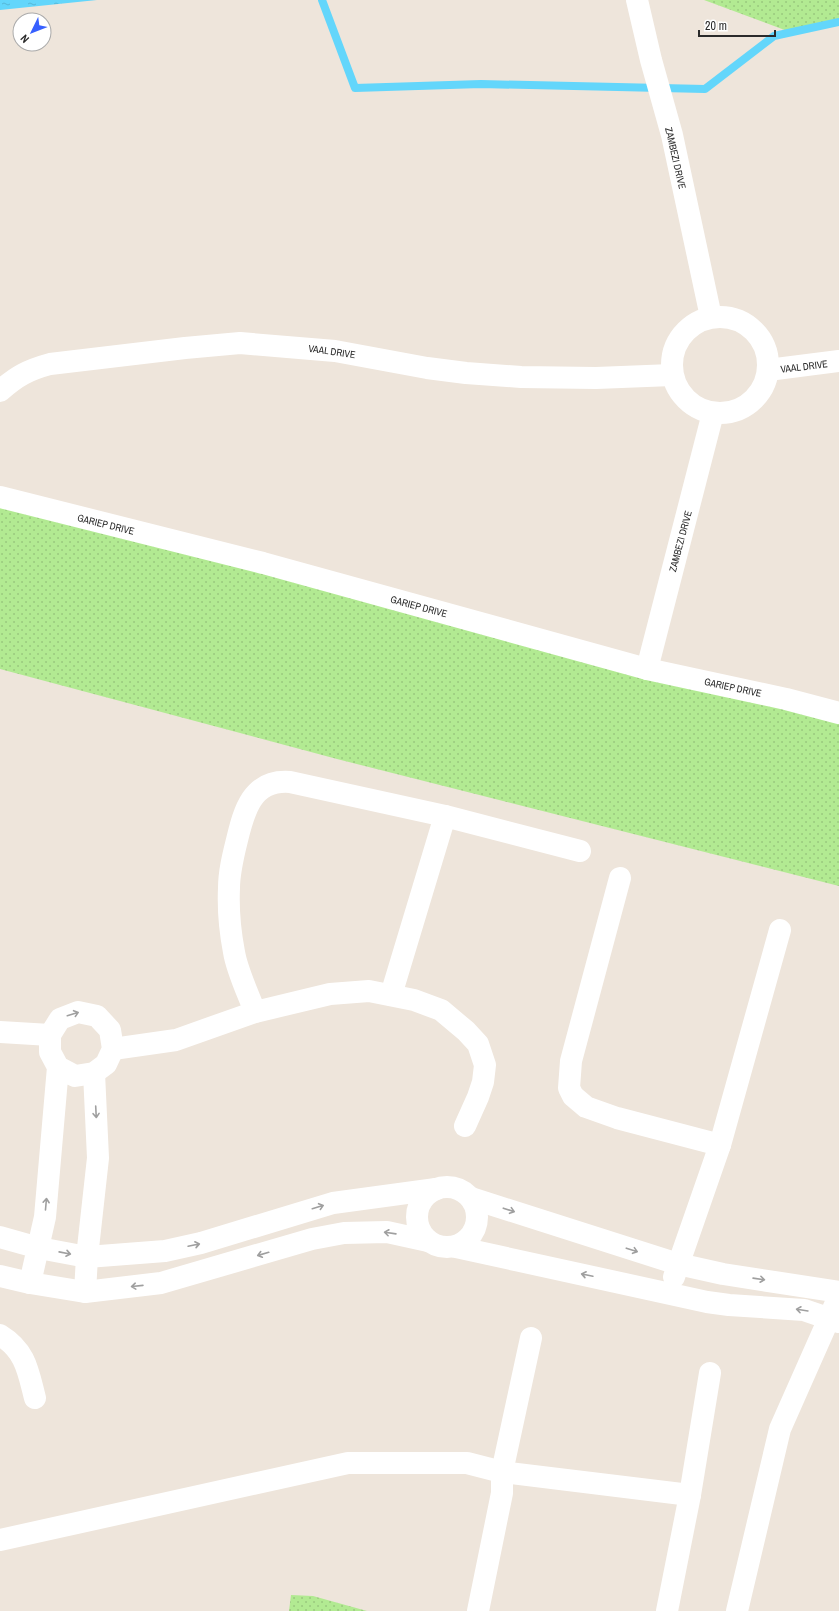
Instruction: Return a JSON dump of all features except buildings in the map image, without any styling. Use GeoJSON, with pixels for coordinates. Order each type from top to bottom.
{"type":"FeatureCollection","features":[{"type":"Feature","properties":{"kind":"street","name":"ZAMBEZI DRIVE"},"geometry":{"type":"LineString","coordinates":[[637,0],[651,60],[672,135],[711,317]]}},
{"type":"Feature","properties":{"kind":"street"},"geometry":{"type":"LineString","coordinates":[[711,317],[729,317],[745,324],[758,336],[766,352],[768,370],[764,385],[756,397],[743,407],[729,412],[714,413],[702,410],[692,404],[683,396],[676,386],[672,375],[672,356],[679,337],[698,321],[711,317]]}},
{"type":"Feature","properties":{"kind":"street","name":"VAAL DRIVE"},"geometry":{"type":"LineString","coordinates":[[0,391],[12,381],[31,369],[50,364],[240,343],[335,351],[426,368],[521,378],[596,378],[672,375]]}},
{"type":"Feature","properties":{"kind":"street","name":"VAAL DRIVE"},"geometry":{"type":"LineString","coordinates":[[768,370],[839,361]]}},
{"type":"Feature","properties":{"kind":"street","name":"ZAMBEZI DRIVE"},"geometry":{"type":"LineString","coordinates":[[647,669],[714,413]]}},
{"type":"Feature","properties":{"kind":"street","name":"GARIEP DRIVE"},"geometry":{"type":"LineString","coordinates":[[0,497],[263,563],[647,669],[786,699],[839,713]]}},
{"type":"Feature","properties":{"kind":"street"},"geometry":{"type":"LineString","coordinates":[[255,1012],[234,953],[229,913],[229,887],[233,859],[244,813],[254,796],[264,787],[279,781],[290,782],[445,816],[580,852]]}},
{"type":"Feature","properties":{"kind":"street"},"geometry":{"type":"LineString","coordinates":[[391,995],[445,816]]}},
{"type":"Feature","properties":{"kind":"street"},"geometry":{"type":"LineString","coordinates":[[620,878],[571,1062],[569,1088],[573,1096],[586,1106],[617,1118],[720,1145]]}},
{"type":"Feature","properties":{"kind":"street"},"geometry":{"type":"LineString","coordinates":[[668,1294],[720,1145],[780,930]]}},
{"type":"Feature","properties":{"kind":"street"},"geometry":{"type":"LineString","coordinates":[[113,1049],[176,1040],[255,1012],[330,994],[369,991],[414,1000],[441,1010],[466,1031],[478,1044],[485,1065],[483,1082],[465,1126]]}},
{"type":"Feature","properties":{"kind":"street"},"geometry":{"type":"LineString","coordinates":[[30,1283],[45,1217],[58,1067],[50,1052],[50,1035],[60,1019],[78,1012],[96,1016],[110,1030],[113,1049],[106,1064],[94,1074],[75,1076],[58,1067]]}},
{"type":"Feature","properties":{"kind":"street"},"geometry":{"type":"LineString","coordinates":[[0,1032],[50,1035]]}},
{"type":"Feature","properties":{"kind":"street"},"geometry":{"type":"LineString","coordinates":[[84,1292],[98,1158],[94,1074]]}},
{"type":"Feature","properties":{"kind":"street"},"geometry":{"type":"LineString","coordinates":[[456,1247],[467,1241],[474,1232],[478,1221],[477,1209],[471,1198],[464,1192],[445,1186],[427,1194],[420,1202],[417,1212],[417,1223],[421,1233],[428,1241],[436,1246],[446,1248],[456,1247],[707,1302],[729,1306],[804,1310],[834,1320]]}},
{"type":"Feature","properties":{"kind":"street"},"geometry":{"type":"LineString","coordinates":[[0,1238],[39,1248],[87,1257],[164,1251],[201,1243],[333,1203],[436,1189]]}},
{"type":"Feature","properties":{"kind":"street"},"geometry":{"type":"LineString","coordinates":[[471,1198],[678,1264],[723,1274],[839,1292]]}},
{"type":"Feature","properties":{"kind":"street"},"geometry":{"type":"LineString","coordinates":[[0,1276],[30,1283],[84,1292],[162,1283],[312,1239],[344,1233],[387,1232],[428,1241]]}},
{"type":"Feature","properties":{"kind":"street"},"geometry":{"type":"LineString","coordinates":[[737,1611],[780,1429],[834,1320],[839,1295]]}},
{"type":"Feature","properties":{"kind":"street"},"geometry":{"type":"LineString","coordinates":[[0,1335],[9,1340],[25,1360],[35,1398]]}},
{"type":"Feature","properties":{"kind":"street"},"geometry":{"type":"LineString","coordinates":[[478,1611],[502,1493],[502,1472],[531,1338]]}},
{"type":"Feature","properties":{"kind":"street"},"geometry":{"type":"LineString","coordinates":[[667,1611],[690,1495],[710,1373]]}},
{"type":"Feature","properties":{"kind":"street"},"geometry":{"type":"LineString","coordinates":[[0,1540],[348,1463],[466,1463],[502,1472],[690,1495]]}},
{"type":"Feature","properties":{"kind":"green space"},"geometry":{"type":"Polygon","coordinates":[[[704,0],[839,0],[839,25],[790,32],[704,0]]]}},
{"type":"Feature","properties":{"kind":"green space"},"geometry":{"type":"Polygon","coordinates":[[[0,497],[839,712],[839,886],[337,759],[0,669],[0,497]]]}},
{"type":"Feature","properties":{"kind":"green space"},"geometry":{"type":"Polygon","coordinates":[[[291,1595],[313,1596],[367,1611],[289,1611],[291,1595]]]}},
{"type":"Feature","properties":{"kind":"water"},"geometry":{"type":"Polygon","coordinates":[[[0,0],[97,0],[0,10],[0,0]]]}},
{"type":"Feature","properties":{"kind":"waterway"},"geometry":{"type":"LineString","coordinates":[[322,0],[355,88],[481,84],[705,89],[774,36],[839,22]]}}]}
